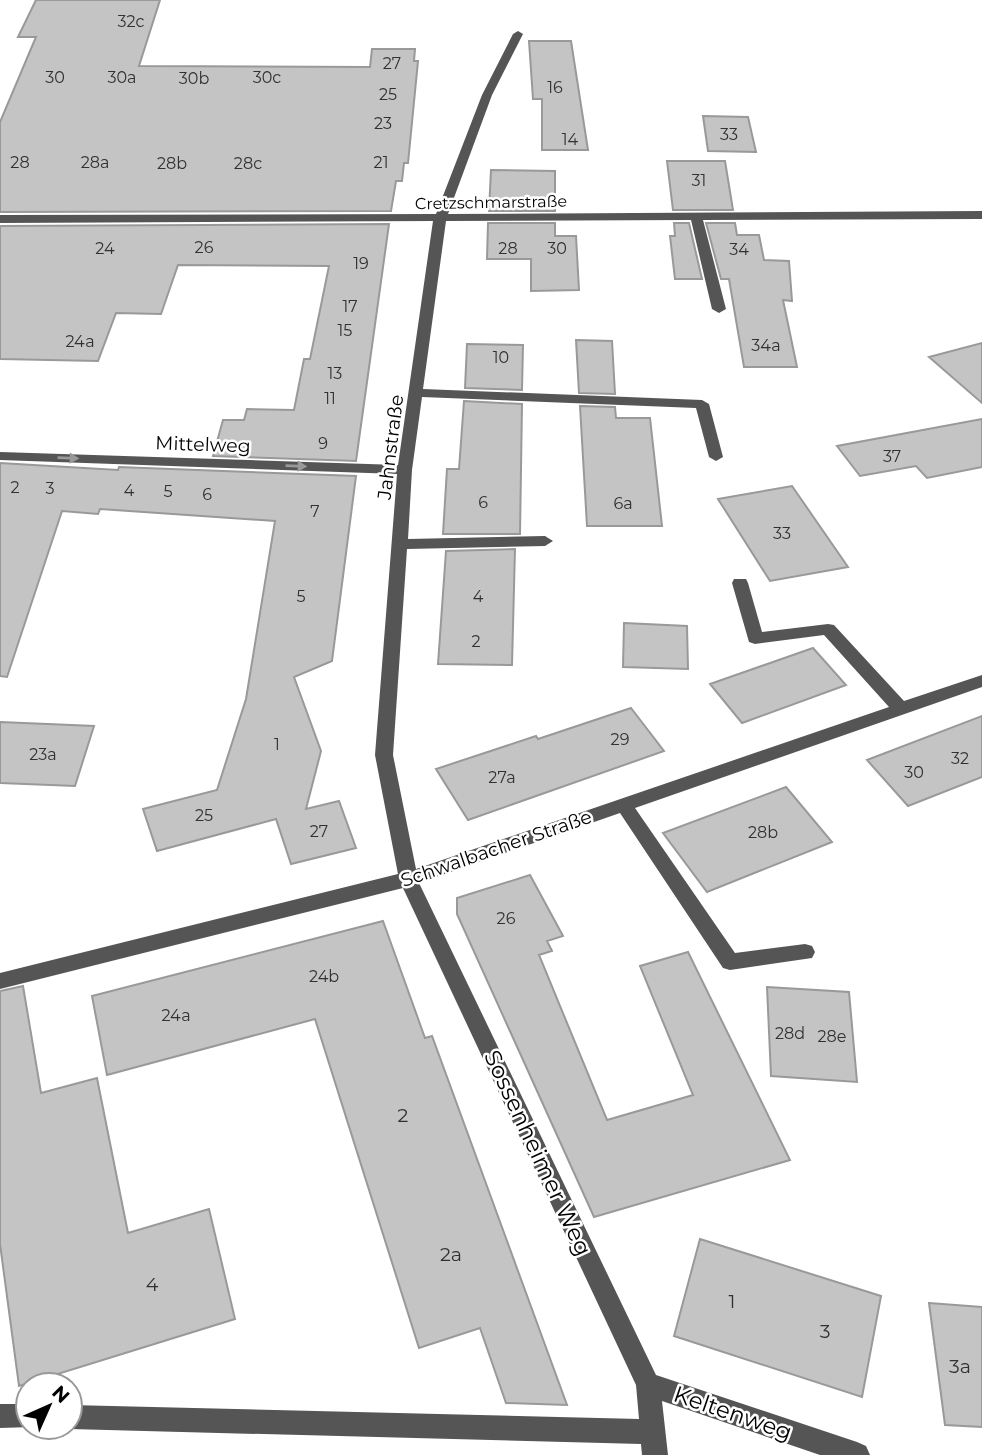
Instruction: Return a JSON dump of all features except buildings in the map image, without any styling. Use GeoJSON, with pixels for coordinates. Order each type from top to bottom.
{"type":"FeatureCollection","features":[{"type":"Feature","properties":{"kind":"street","name":"Jahnstraße"},"geometry":{"type":"LineString","coordinates":[[408,879],[384,755],[405,470],[440,218],[487,95],[518,34]]}},
{"type":"Feature","properties":{"kind":"street"},"geometry":{"type":"LineString","coordinates":[[696,215],[719,309]]}},
{"type":"Feature","properties":{"kind":"street","name":"Cretzschmarstraße"},"geometry":{"type":"LineString","coordinates":[[0,219],[982,215]]}},
{"type":"Feature","properties":{"kind":"street"},"geometry":{"type":"LineString","coordinates":[[416,393],[702,404],[716,457]]}},
{"type":"Feature","properties":{"kind":"street","name":"Mittelweg"},"geometry":{"type":"LineString","coordinates":[[0,456],[405,470]]}},
{"type":"Feature","properties":{"kind":"street"},"geometry":{"type":"LineString","coordinates":[[400,544],[545,541]]}},
{"type":"Feature","properties":{"kind":"street"},"geometry":{"type":"LineString","coordinates":[[740,583],[755,638],[828,629],[901,709]]}},
{"type":"Feature","properties":{"kind":"street","name":"Schwalbacher Straße"},"geometry":{"type":"LineString","coordinates":[[0,981],[408,879],[982,681]]}},
{"type":"Feature","properties":{"kind":"street"},"geometry":{"type":"LineString","coordinates":[[624,805],[730,962],[805,952]]}},
{"type":"Feature","properties":{"kind":"street","name":"Sossenheimer Weg"},"geometry":{"type":"LineString","coordinates":[[84,1418],[653,1443],[648,1384],[408,879]]}},
{"type":"Feature","properties":{"kind":"street","name":"Keltenweg"},"geometry":{"type":"LineString","coordinates":[[648,1384],[857,1455]]}}]}
